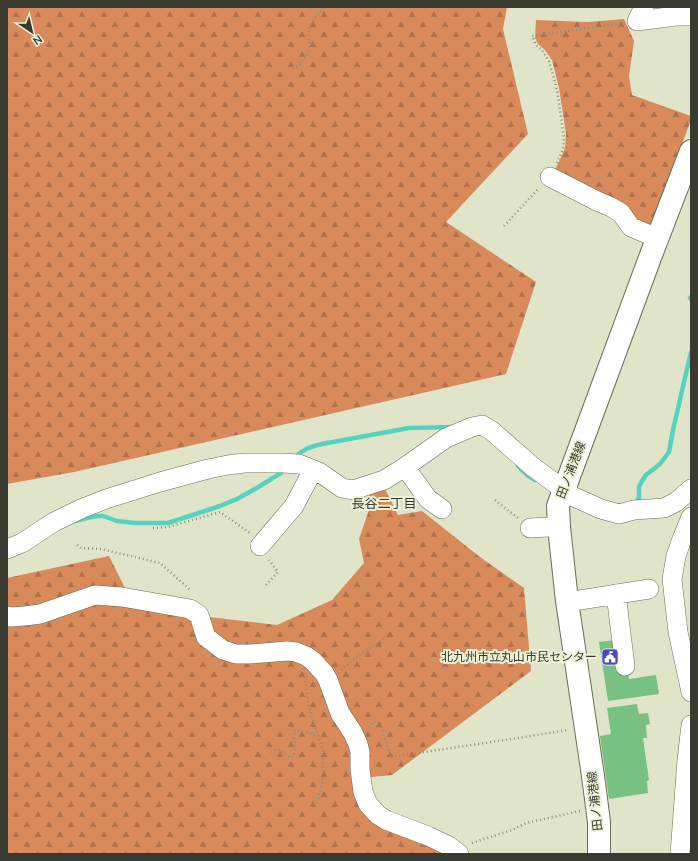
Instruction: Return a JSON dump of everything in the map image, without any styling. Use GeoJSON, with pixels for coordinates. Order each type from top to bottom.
{"type":"FeatureCollection","features":[{"type":"Feature","properties":{"kind":"main road","name":"田ノ浦港線"},"geometry":{"type":"LineString","coordinates":[[600,854],[599,822],[567,601],[558,506],[691,151]]}},
{"type":"Feature","properties":{"kind":"street"},"geometry":{"type":"LineString","coordinates":[[640,14],[691,16]]}},
{"type":"Feature","properties":{"kind":"street"},"geometry":{"type":"LineString","coordinates":[[550,176],[621,213],[631,227],[658,238]]}},
{"type":"Feature","properties":{"kind":"street"},"geometry":{"type":"LineString","coordinates":[[7,549],[22,543],[54,522],[83,508],[153,484],[208,469],[244,463],[283,462],[299,464],[318,472],[342,488],[353,490],[384,480],[446,438],[472,427],[482,425],[492,431],[532,467],[564,490],[574,497],[601,509],[618,514],[634,510],[664,508],[676,502],[691,489]]}},
{"type":"Feature","properties":{"kind":"street"},"geometry":{"type":"LineString","coordinates":[[404,467],[428,499],[442,509]]}},
{"type":"Feature","properties":{"kind":"street"},"geometry":{"type":"LineString","coordinates":[[261,545],[294,506],[313,470]]}},
{"type":"Feature","properties":{"kind":"street"},"geometry":{"type":"LineString","coordinates":[[691,517],[686,537],[676,556],[672,579],[678,632],[691,692]]}},
{"type":"Feature","properties":{"kind":"street"},"geometry":{"type":"LineString","coordinates":[[530,528],[549,527]]}},
{"type":"Feature","properties":{"kind":"street"},"geometry":{"type":"LineString","coordinates":[[567,601],[649,589]]}},
{"type":"Feature","properties":{"kind":"street"},"geometry":{"type":"LineString","coordinates":[[616,594],[625,666]]}},
{"type":"Feature","properties":{"kind":"street"},"geometry":{"type":"LineString","coordinates":[[7,616],[11,617],[40,614],[95,595],[122,597],[190,609],[199,615],[206,637],[223,650],[236,654],[286,651],[304,655],[313,661],[324,673],[340,713],[358,744],[363,792],[368,804],[378,815],[386,820],[428,836],[449,846],[457,852]]}},
{"type":"Feature","properties":{"kind":"street"},"geometry":{"type":"LineString","coordinates":[[678,632],[684,632],[691,656]]}},
{"type":"Feature","properties":{"kind":"street"},"geometry":{"type":"LineString","coordinates":[[680,854],[686,767],[691,726]]}},
{"type":"Feature","properties":{"kind":"path"},"geometry":{"type":"LineString","coordinates":[[293,69],[307,56],[310,43],[308,34],[311,23],[323,7]]}},
{"type":"Feature","properties":{"kind":"path"},"geometry":{"type":"LineString","coordinates":[[504,226],[550,176],[563,149],[564,137],[557,90],[549,61],[542,50],[536,45],[532,36],[640,14]]}},
{"type":"Feature","properties":{"kind":"path"},"geometry":{"type":"LineString","coordinates":[[495,500],[530,528]]}},
{"type":"Feature","properties":{"kind":"path"},"geometry":{"type":"LineString","coordinates":[[153,528],[168,527],[220,512],[250,533],[261,545],[278,572],[266,585]]}},
{"type":"Feature","properties":{"kind":"path"},"geometry":{"type":"LineString","coordinates":[[77,545],[81,548],[100,549],[160,563],[191,592]]}},
{"type":"Feature","properties":{"kind":"path"},"geometry":{"type":"LineString","coordinates":[[328,680],[355,658],[384,639]]}},
{"type":"Feature","properties":{"kind":"path"},"geometry":{"type":"LineString","coordinates":[[304,655],[301,666],[305,677],[308,703],[323,751],[322,781],[316,805]]}},
{"type":"Feature","properties":{"kind":"path"},"geometry":{"type":"LineString","coordinates":[[364,729],[369,727],[373,722],[381,727],[391,757],[568,730]]}},
{"type":"Feature","properties":{"kind":"path"},"geometry":{"type":"LineString","coordinates":[[271,752],[278,749],[291,758],[295,752],[294,731],[301,731],[318,736]]}},
{"type":"Feature","properties":{"kind":"path"},"geometry":{"type":"LineString","coordinates":[[457,852],[461,847],[512,830],[526,823],[581,811]]}},
{"type":"Feature","properties":{"kind":"green space"},"geometry":{"type":"Polygon","coordinates":[[[7,7],[507,7],[503,29],[528,134],[446,222],[536,282],[506,374],[74,472],[7,484],[7,7]]]}},
{"type":"Feature","properties":{"kind":"green space"},"geometry":{"type":"Polygon","coordinates":[[[624,19],[634,41],[629,76],[632,95],[691,116],[691,120],[649,231],[553,175],[565,148],[566,134],[559,88],[552,60],[544,49],[538,44],[535,38],[536,20],[588,22],[624,19]]]}},
{"type":"Feature","properties":{"kind":"green space"},"geometry":{"type":"Polygon","coordinates":[[[384,487],[398,515],[422,511],[480,557],[524,588],[531,671],[392,775],[353,779],[366,817],[445,851],[447,854],[7,854],[7,578],[109,556],[125,588],[167,612],[277,625],[332,600],[364,563],[359,539],[371,504],[365,493],[384,487]]]}},
{"type":"Feature","properties":{"kind":"building","name":"北九州市立丸山市民センター"},"geometry":{"type":"Polygon","coordinates":[[[616,640],[629,679],[656,675],[659,694],[608,701],[599,642],[616,640]]]}},
{"type":"Feature","properties":{"kind":"building"},"geometry":{"type":"Polygon","coordinates":[[[637,704],[639,714],[648,713],[650,724],[646,725],[647,738],[643,738],[649,780],[647,781],[648,793],[609,799],[600,736],[611,734],[607,708],[637,704]]]}},
{"type":"Feature","properties":{"kind":"waterway"},"geometry":{"type":"LineString","coordinates":[[636,506],[639,497],[639,487],[642,481],[646,475],[660,464],[669,452],[691,352]]}},
{"type":"Feature","properties":{"kind":"waterway"},"geometry":{"type":"LineString","coordinates":[[294,458],[300,452],[322,444],[409,428],[453,427]]}},
{"type":"Feature","properties":{"kind":"waterway"},"geometry":{"type":"LineString","coordinates":[[518,466],[527,475],[535,480]]}},
{"type":"Feature","properties":{"kind":"waterway"},"geometry":{"type":"LineString","coordinates":[[75,521],[103,516],[117,521],[135,523],[168,523],[237,499],[281,473],[284,468]]}},
{"type":"Feature","properties":{"kind":"place","name":"北九州市立丸山市民センター"},"geometry":{"type":"Point","coordinates":[610,657]}},
{"type":"Feature","properties":{"kind":"district","name":"長谷二丁目"},"geometry":{"type":"Point","coordinates":[384,503]}}]}
